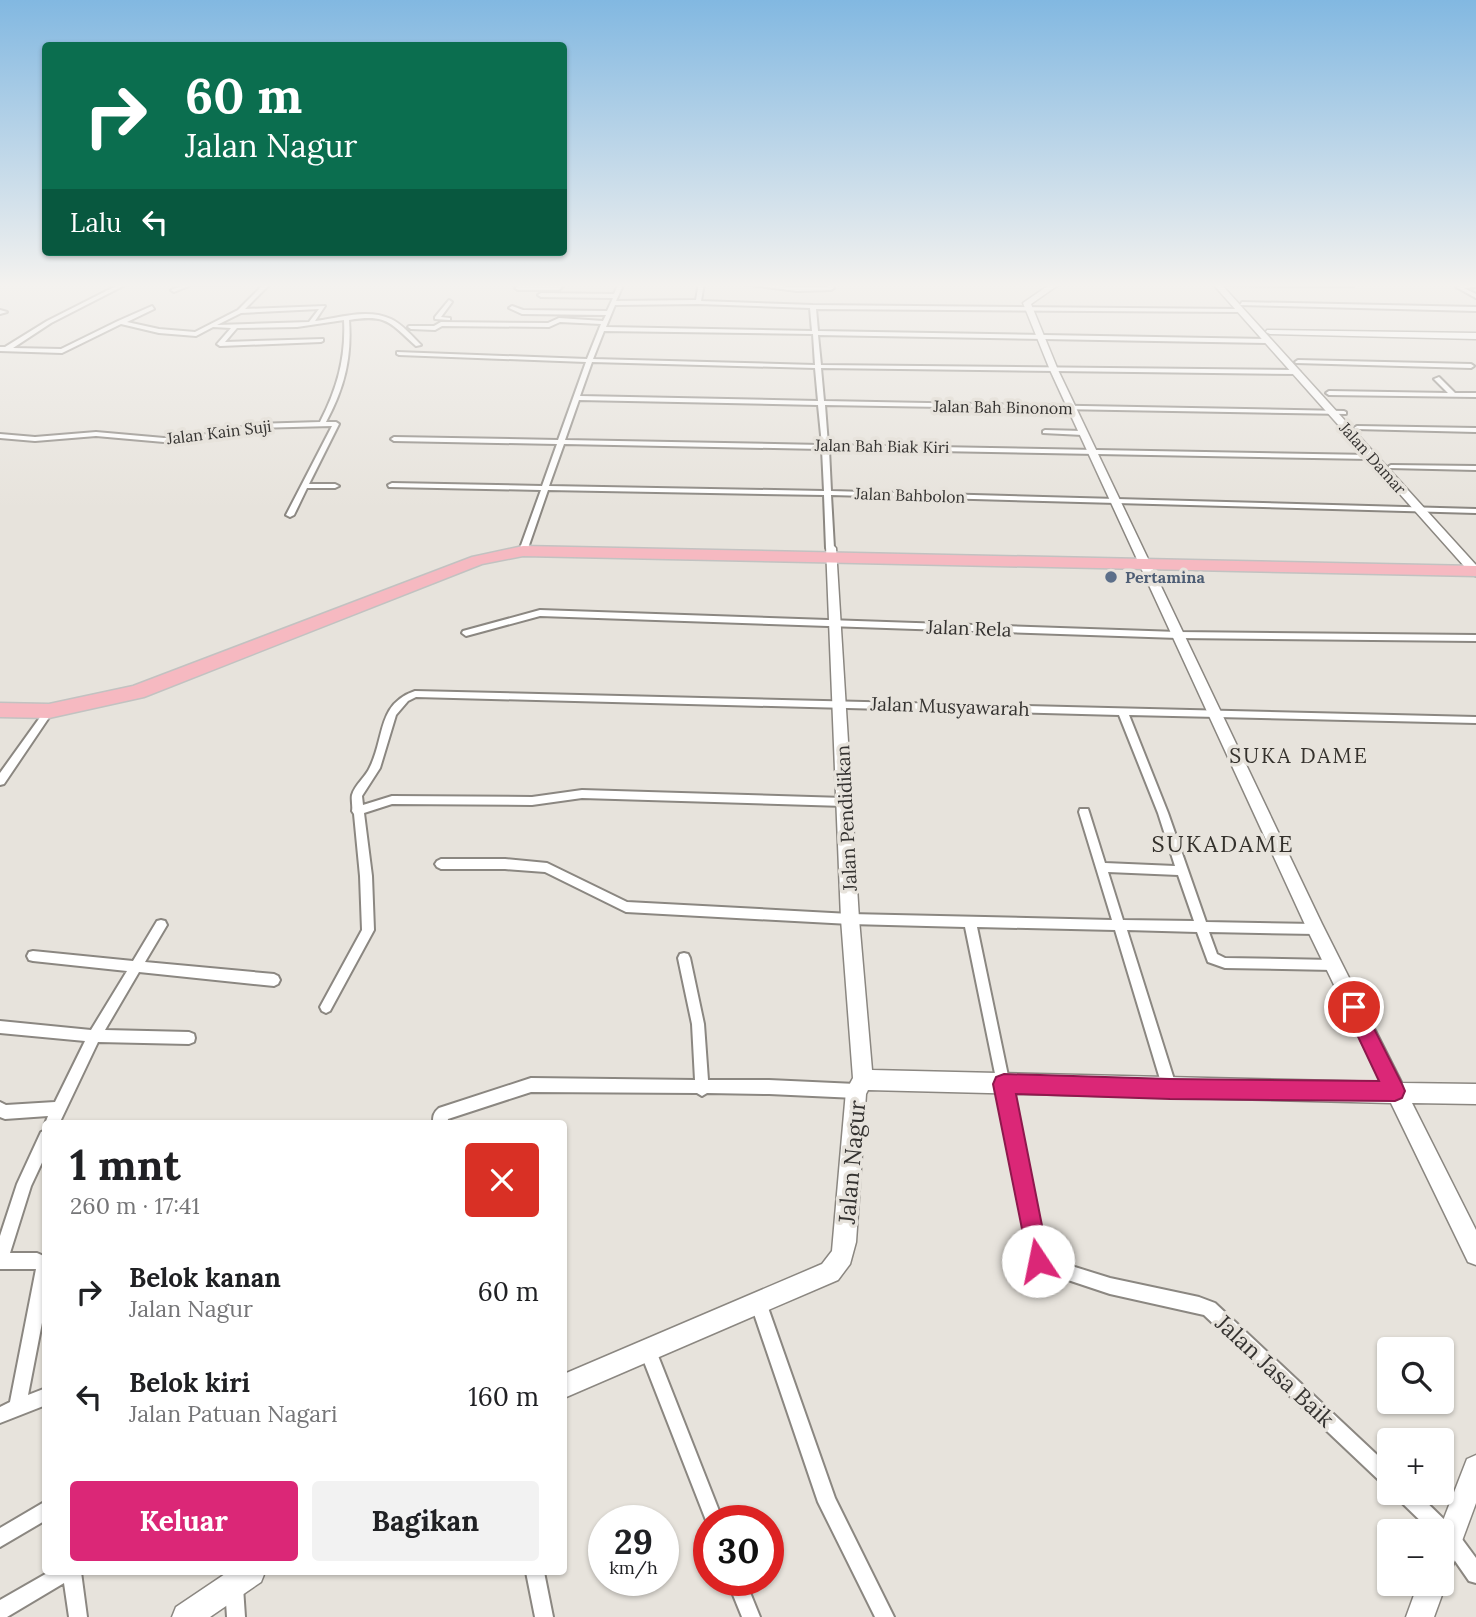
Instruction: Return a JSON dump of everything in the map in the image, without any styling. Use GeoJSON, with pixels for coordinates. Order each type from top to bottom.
{"type":"FeatureCollection","features":[{"type":"Feature","properties":{"kind":"highway"},"geometry":{"type":"LineString","coordinates":[[0,699],[54,700],[136,682],[474,555],[502,547],[1474,567]]}},
{"type":"Feature","properties":{"kind":"highway"},"geometry":{"type":"LineString","coordinates":[[0,710],[48,711],[137,692],[478,561],[524,548]]}},
{"type":"Feature","properties":{"kind":"street"},"geometry":{"type":"LineString","coordinates":[[290,515],[337,424],[322,424],[335,399],[348,358]]}},
{"type":"Feature","properties":{"kind":"street"},"geometry":{"type":"LineString","coordinates":[[549,358],[589,362],[1054,370],[1471,366]]}},
{"type":"Feature","properties":{"kind":"street"},"geometry":{"type":"LineString","coordinates":[[524,548],[590,358]]}},
{"type":"Feature","properties":{"kind":"street","name":"Jalan Pendidikan"},"geometry":{"type":"LineString","coordinates":[[818,358],[841,702],[860,1086]]}},
{"type":"Feature","properties":{"kind":"street"},"geometry":{"type":"LineString","coordinates":[[1049,358],[1213,714],[1476,1254]]}},
{"type":"Feature","properties":{"kind":"street","name":"Jalan Damar"},"geometry":{"type":"LineString","coordinates":[[1289,358],[1363,442],[1391,467],[1423,509]]}},
{"type":"Feature","properties":{"kind":"street","name":"Jalan Damar"},"geometry":{"type":"LineString","coordinates":[[1298,367],[1329,394],[1339,413],[1357,428],[1371,457],[1423,509],[1474,567]]}},
{"type":"Feature","properties":{"kind":"street"},"geometry":{"type":"LineString","coordinates":[[1439,379],[1437,380],[1454,395]]}},
{"type":"Feature","properties":{"kind":"street"},"geometry":{"type":"LineString","coordinates":[[1329,394],[1476,396]]}},
{"type":"Feature","properties":{"kind":"street","name":"Jalan Bah Binonom"},"geometry":{"type":"LineString","coordinates":[[578,398],[822,405],[1339,413]]}},
{"type":"Feature","properties":{"kind":"street","name":"Jalan Kain Suji"},"geometry":{"type":"LineString","coordinates":[[0,436],[35,439],[96,434],[164,440],[219,435],[253,426],[322,424]]}},
{"type":"Feature","properties":{"kind":"street"},"geometry":{"type":"LineString","coordinates":[[1357,428],[1476,430]]}},
{"type":"Feature","properties":{"kind":"street"},"geometry":{"type":"LineString","coordinates":[[1045,432],[1083,433]]}},
{"type":"Feature","properties":{"kind":"street","name":"Jalan Bah Biak Kiri"},"geometry":{"type":"LineString","coordinates":[[394,439],[563,440],[1371,457]]}},
{"type":"Feature","properties":{"kind":"street"},"geometry":{"type":"LineString","coordinates":[[1391,467],[1476,468]]}},
{"type":"Feature","properties":{"kind":"street"},"geometry":{"type":"LineString","coordinates":[[306,486],[335,485]]}},
{"type":"Feature","properties":{"kind":"street","name":"Jalan Bahbolon"},"geometry":{"type":"LineString","coordinates":[[392,485],[827,493],[1476,511]]}},
{"type":"Feature","properties":{"kind":"street","name":"Jalan Rela"},"geometry":{"type":"LineString","coordinates":[[466,634],[540,613],[1178,635],[1476,638]]}},
{"type":"Feature","properties":{"kind":"street","name":"Jalan Musyawarah"},"geometry":{"type":"LineString","coordinates":[[356,811],[358,793],[373,771],[391,714],[408,695],[424,693],[1476,720]]}},
{"type":"Feature","properties":{"kind":"street"},"geometry":{"type":"LineString","coordinates":[[0,782],[48,711]]}},
{"type":"Feature","properties":{"kind":"street"},"geometry":{"type":"LineString","coordinates":[[1124,712],[1202,927],[1208,951],[1220,961],[1333,965]]}},
{"type":"Feature","properties":{"kind":"street"},"geometry":{"type":"LineString","coordinates":[[326,1007],[368,930],[366,876],[356,811],[392,800],[537,801],[575,794],[844,802]]}},
{"type":"Feature","properties":{"kind":"street"},"geometry":{"type":"LineString","coordinates":[[1084,812],[1170,1089]]}},
{"type":"Feature","properties":{"kind":"street"},"geometry":{"type":"LineString","coordinates":[[441,864],[505,863],[547,869],[571,878],[623,906],[850,919],[1120,927],[1316,929]]}},
{"type":"Feature","properties":{"kind":"street"},"geometry":{"type":"LineString","coordinates":[[1102,867],[1182,871]]}},
{"type":"Feature","properties":{"kind":"street"},"geometry":{"type":"LineString","coordinates":[[970,922],[1004,1084]]}},
{"type":"Feature","properties":{"kind":"street"},"geometry":{"type":"LineString","coordinates":[[54,1120],[94,1035],[161,925]]}},
{"type":"Feature","properties":{"kind":"street"},"geometry":{"type":"LineString","coordinates":[[33,956],[274,980]]}},
{"type":"Feature","properties":{"kind":"street"},"geometry":{"type":"LineString","coordinates":[[684,958],[698,1024],[702,1088]]}},
{"type":"Feature","properties":{"kind":"street"},"geometry":{"type":"LineString","coordinates":[[0,1027],[94,1035],[189,1038]]}},
{"type":"Feature","properties":{"kind":"street","name":"Jalan Nagur"},"geometry":{"type":"LineString","coordinates":[[567,1384],[830,1272],[842,1256],[860,1086],[1004,1084],[1476,1094]]}},
{"type":"Feature","properties":{"kind":"street","name":"Jalan Jasa Baik"},"geometry":{"type":"LineString","coordinates":[[1004,1084],[1040,1264],[1103,1285],[1209,1309],[1377,1467]]}},
{"type":"Feature","properties":{"kind":"street"},"geometry":{"type":"LineString","coordinates":[[440,1120],[444,1113],[531,1085],[702,1088],[860,1086]]}},
{"type":"Feature","properties":{"kind":"street"},"geometry":{"type":"LineString","coordinates":[[0,1109],[5,1112],[58,1109]]}},
{"type":"Feature","properties":{"kind":"street"},"geometry":{"type":"LineString","coordinates":[[42,1146],[24,1184],[0,1260],[37,1261],[42,1264]]}},
{"type":"Feature","properties":{"kind":"street"},"geometry":{"type":"LineString","coordinates":[[19,1406],[42,1280]]}},
{"type":"Feature","properties":{"kind":"street"},"geometry":{"type":"LineString","coordinates":[[758,1302],[827,1502],[885,1617]]}},
{"type":"Feature","properties":{"kind":"street"},"geometry":{"type":"LineString","coordinates":[[648,1349],[707,1505]]}},
{"type":"Feature","properties":{"kind":"street"},"geometry":{"type":"LineString","coordinates":[[0,1415],[42,1397]]}},
{"type":"Feature","properties":{"kind":"street"},"geometry":{"type":"LineString","coordinates":[[1454,1527],[1476,1468]]}},
{"type":"Feature","properties":{"kind":"street"},"geometry":{"type":"LineString","coordinates":[[1413,1505],[1424,1519]]}},
{"type":"Feature","properties":{"kind":"street"},"geometry":{"type":"LineString","coordinates":[[0,1538],[42,1512]]}},
{"type":"Feature","properties":{"kind":"street"},"geometry":{"type":"LineString","coordinates":[[1454,1555],[1476,1574]]}},
{"type":"Feature","properties":{"kind":"street"},"geometry":{"type":"LineString","coordinates":[[0,1610],[61,1575]]}},
{"type":"Feature","properties":{"kind":"street"},"geometry":{"type":"LineString","coordinates":[[72,1575],[78,1617]]}},
{"type":"Feature","properties":{"kind":"street"},"geometry":{"type":"LineString","coordinates":[[186,1617],[240,1575]]}},
{"type":"Feature","properties":{"kind":"street"},"geometry":{"type":"LineString","coordinates":[[236,1617],[240,1575]]}},
{"type":"Feature","properties":{"kind":"street"},"geometry":{"type":"LineString","coordinates":[[536,1575],[544,1617]]}},
{"type":"Feature","properties":{"kind":"street"},"geometry":{"type":"LineString","coordinates":[[742,1596],[751,1617]]}},
{"type":"Feature","properties":{"kind":"street"},"geometry":{"type":"LineString","coordinates":[[1420,1617],[1428,1596]]}},
{"type":"Feature","properties":{"kind":"place","name":"Pertamina"},"geometry":{"type":"Point","coordinates":[1111,577]}},
{"type":"Feature","properties":{"kind":"district","name":"SUKA DAME"},"geometry":{"type":"Point","coordinates":[1299,756]}},
{"type":"Feature","properties":{"kind":"district","name":"SUKADAME"},"geometry":{"type":"Point","coordinates":[1223,844]}},
{"type":"Feature","properties":{"kind":"route"},"geometry":{"type":"LineString","coordinates":[[1038,1261],[1004,1084],[1395,1091],[1354,1007]]}}]}
